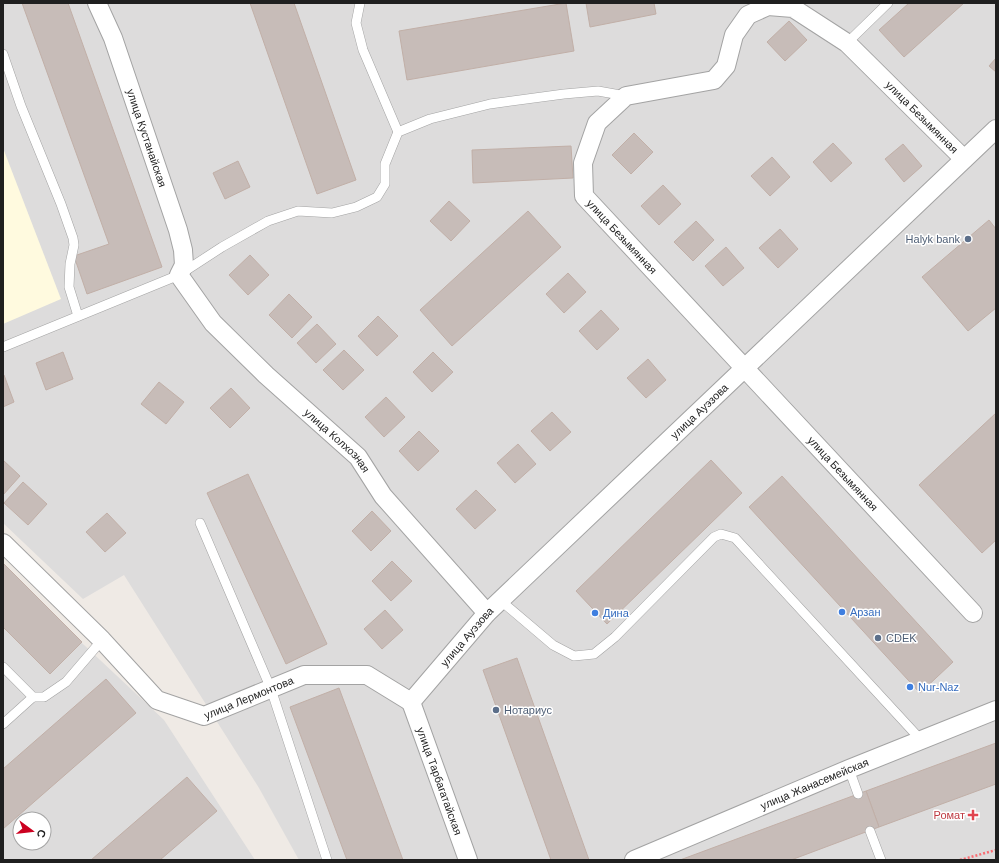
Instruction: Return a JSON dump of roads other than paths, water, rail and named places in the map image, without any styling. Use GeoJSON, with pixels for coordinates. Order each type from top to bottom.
{"type":"FeatureCollection","features":[{"type":"Feature","properties":{"kind":"street","name":"улица Кустанайская"},"geometry":{"type":"LineString","coordinates":[[97,3],[113,38],[178,230],[183,250],[184,265],[179,275]]}},
{"type":"Feature","properties":{"kind":"street","name":"улица Безымянная"},"geometry":{"type":"LineString","coordinates":[[964,159],[847,43],[793,8],[768,6],[748,15],[734,35],[726,66],[714,80],[626,96],[597,123],[583,162],[584,196],[973,613]]}},
{"type":"Feature","properties":{"kind":"street","name":"улица Ауэзова"},"geometry":{"type":"LineString","coordinates":[[411,702],[487,613],[500,600],[996,129]]}},
{"type":"Feature","properties":{"kind":"street","name":"улица Колхозная"},"geometry":{"type":"LineString","coordinates":[[179,275],[213,323],[266,375],[358,457],[383,496],[487,613]]}},
{"type":"Feature","properties":{"kind":"street","name":"улица Лермонтова"},"geometry":{"type":"LineString","coordinates":[[3,543],[102,640],[157,700],[204,716],[304,675],[367,675],[411,702]]}},
{"type":"Feature","properties":{"kind":"street","name":"улица Тарбагатайская"},"geometry":{"type":"LineString","coordinates":[[411,702],[468,860]]}},
{"type":"Feature","properties":{"kind":"street","name":"улица Жанасемейская"},"geometry":{"type":"LineString","coordinates":[[634,860],[849,769],[996,710]]}},
{"type":"Feature","properties":{"kind":"lane"},"geometry":{"type":"LineString","coordinates":[[3,347],[179,275],[222,247],[268,221],[298,211],[332,212],[356,207],[378,197],[385,184],[385,164],[398,132],[363,50],[356,23],[360,3]]}},
{"type":"Feature","properties":{"kind":"lane"},"geometry":{"type":"LineString","coordinates":[[847,43],[888,3]]}},
{"type":"Feature","properties":{"kind":"lane"},"geometry":{"type":"LineString","coordinates":[[3,54],[21,106],[61,204],[73,238],[74,245],[70,264],[69,287],[78,316]]}},
{"type":"Feature","properties":{"kind":"lane"},"geometry":{"type":"LineString","coordinates":[[398,132],[430,119],[490,104],[598,91],[626,96]]}},
{"type":"Feature","properties":{"kind":"lane"},"geometry":{"type":"LineString","coordinates":[[200,523],[271,689],[327,860]]}},
{"type":"Feature","properties":{"kind":"lane"},"geometry":{"type":"LineString","coordinates":[[500,600],[553,645],[574,656],[594,654],[615,638],[714,537],[721,534],[735,538],[921,740]]}},
{"type":"Feature","properties":{"kind":"lane"},"geometry":{"type":"LineString","coordinates":[[3,724],[33,697],[44,697],[66,682],[102,640]]}},
{"type":"Feature","properties":{"kind":"lane"},"geometry":{"type":"LineString","coordinates":[[3,667],[33,697]]}},
{"type":"Feature","properties":{"kind":"lane"},"geometry":{"type":"LineString","coordinates":[[849,769],[858,794]]}},
{"type":"Feature","properties":{"kind":"lane"},"geometry":{"type":"LineString","coordinates":[[870,831],[881,860]]}},
{"type":"Feature","properties":{"kind":"place","name":"Halyk bank"},"geometry":{"type":"Point","coordinates":[968,239]}},
{"type":"Feature","properties":{"kind":"place","name":"Арзан"},"geometry":{"type":"Point","coordinates":[842,612]}},
{"type":"Feature","properties":{"kind":"place","name":"Дина"},"geometry":{"type":"Point","coordinates":[595,613]}},
{"type":"Feature","properties":{"kind":"place","name":"CDEK"},"geometry":{"type":"Point","coordinates":[878,638]}},
{"type":"Feature","properties":{"kind":"place","name":"Nur-Naz"},"geometry":{"type":"Point","coordinates":[910,687]}},
{"type":"Feature","properties":{"kind":"place","name":"Нотариус"},"geometry":{"type":"Point","coordinates":[496,710]}},
{"type":"Feature","properties":{"kind":"place","name":"Ромат"},"geometry":{"type":"Point","coordinates":[973,815]}}]}
